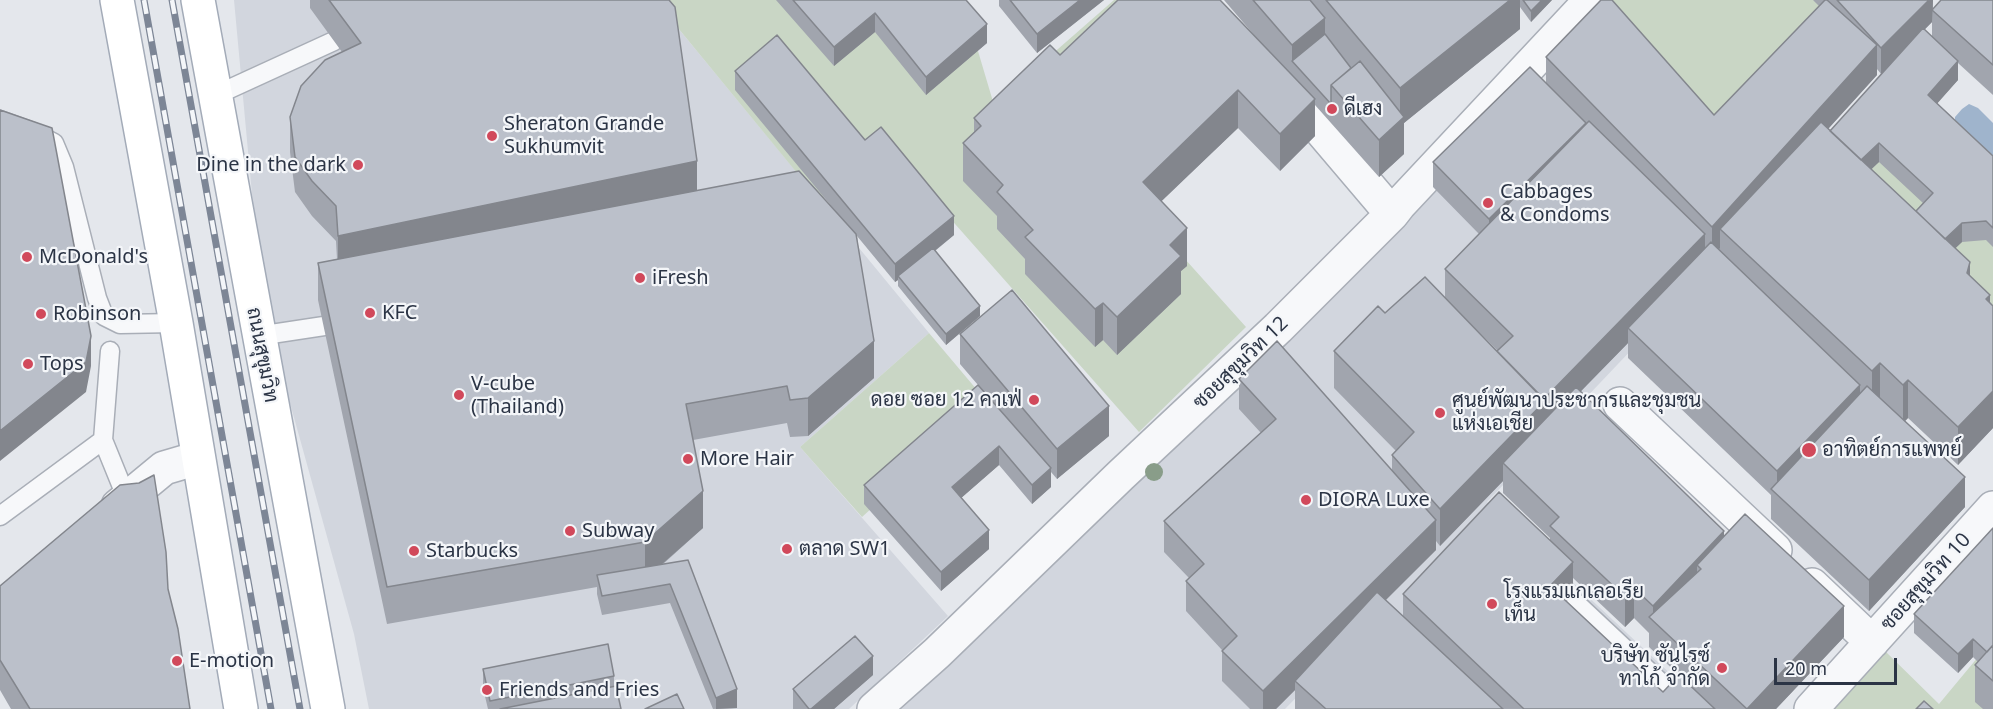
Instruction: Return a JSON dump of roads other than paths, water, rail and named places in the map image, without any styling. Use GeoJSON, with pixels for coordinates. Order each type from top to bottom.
{"type":"FeatureCollection","features":[{"type":"Feature","properties":{"kind":"main road"},"geometry":{"type":"LineString","coordinates":[[117,0],[176,323],[241,709]]}},
{"type":"Feature","properties":{"kind":"main road","name":"ถนนสุขุมวิท"},"geometry":{"type":"LineString","coordinates":[[198,0],[328,709]]}},
{"type":"Feature","properties":{"kind":"street","name":"ซอยสุขุมวิท 12"},"geometry":{"type":"LineString","coordinates":[[874,709],[962,629],[1120,476],[1278,328],[1392,214],[1591,0]]}},
{"type":"Feature","properties":{"kind":"street"},"geometry":{"type":"LineString","coordinates":[[1263,62],[1392,214]]}},
{"type":"Feature","properties":{"kind":"street"},"geometry":{"type":"LineString","coordinates":[[1620,404],[1872,642]]}},
{"type":"Feature","properties":{"kind":"street"},"geometry":{"type":"LineString","coordinates":[[90,526],[164,468],[198,458]]}},
{"type":"Feature","properties":{"kind":"street","name":"ซอยสุขุมวิท 10"},"geometry":{"type":"LineString","coordinates":[[1811,709],[1993,508]]}},
{"type":"Feature","properties":{"kind":"lane"},"geometry":{"type":"LineString","coordinates":[[214,96],[334,41]]}},
{"type":"Feature","properties":{"kind":"lane"},"geometry":{"type":"LineString","coordinates":[[0,120],[33,132],[54,143],[64,167],[97,298],[104,316],[120,324],[176,323]]}},
{"type":"Feature","properties":{"kind":"lane"},"geometry":{"type":"LineString","coordinates":[[258,336],[324,326]]}},
{"type":"Feature","properties":{"kind":"lane"},"geometry":{"type":"LineString","coordinates":[[110,351],[103,440],[127,499]]}},
{"type":"Feature","properties":{"kind":"lane"},"geometry":{"type":"LineString","coordinates":[[0,516],[103,440]]}},
{"type":"Feature","properties":{"kind":"lane"},"geometry":{"type":"LineString","coordinates":[[1576,603],[1689,709]]}},
{"type":"Feature","properties":{"kind":"water"},"geometry":{"type":"Polygon","coordinates":[[[1969,104],[1978,108],[1993,123],[1993,168],[1955,125],[1955,117],[1969,104]]]}},
{"type":"Feature","properties":{"kind":"railway"},"geometry":{"type":"LineString","coordinates":[[144,0],[271,709]]}},
{"type":"Feature","properties":{"kind":"railway"},"geometry":{"type":"LineString","coordinates":[[172,0],[300,709]]}},
{"type":"Feature","properties":{"kind":"place","name":"ดีเฮง"},"geometry":{"type":"Point","coordinates":[1332,109]}},
{"type":"Feature","properties":{"kind":"place","name":"Sheraton Grande Sukhumvit"},"geometry":{"type":"Point","coordinates":[492,136]}},
{"type":"Feature","properties":{"kind":"place","name":"Dine in the dark"},"geometry":{"type":"Point","coordinates":[358,165]}},
{"type":"Feature","properties":{"kind":"place","name":"Cabbages & Condoms"},"geometry":{"type":"Point","coordinates":[1488,203]}},
{"type":"Feature","properties":{"kind":"place","name":"McDonald's"},"geometry":{"type":"Point","coordinates":[27,257]}},
{"type":"Feature","properties":{"kind":"place","name":"iFresh"},"geometry":{"type":"Point","coordinates":[640,278]}},
{"type":"Feature","properties":{"kind":"place","name":"KFC"},"geometry":{"type":"Point","coordinates":[370,313]}},
{"type":"Feature","properties":{"kind":"place","name":"Robinson"},"geometry":{"type":"Point","coordinates":[41,314]}},
{"type":"Feature","properties":{"kind":"place","name":"Tops"},"geometry":{"type":"Point","coordinates":[28,364]}},
{"type":"Feature","properties":{"kind":"place","name":"V-cube (Thailand)"},"geometry":{"type":"Point","coordinates":[459,395]}},
{"type":"Feature","properties":{"kind":"place","name":"ดอย ซอย 12 คาเฟ่"},"geometry":{"type":"Point","coordinates":[1034,400]}},
{"type":"Feature","properties":{"kind":"place","name":"ศูนย์พัฒนาประชากรและชุมชน แห่งเอเชีย"},"geometry":{"type":"Point","coordinates":[1440,413]}},
{"type":"Feature","properties":{"kind":"place","name":"อาทิตย์การแพทย์"},"geometry":{"type":"Point","coordinates":[1809,450]}},
{"type":"Feature","properties":{"kind":"place","name":"More Hair"},"geometry":{"type":"Point","coordinates":[688,459]}},
{"type":"Feature","properties":{"kind":"place","name":"DIORA Luxe"},"geometry":{"type":"Point","coordinates":[1306,500]}},
{"type":"Feature","properties":{"kind":"place","name":"Subway"},"geometry":{"type":"Point","coordinates":[570,531]}},
{"type":"Feature","properties":{"kind":"place","name":"ตลาด SW1"},"geometry":{"type":"Point","coordinates":[787,549]}},
{"type":"Feature","properties":{"kind":"place","name":"Starbucks"},"geometry":{"type":"Point","coordinates":[414,551]}},
{"type":"Feature","properties":{"kind":"place","name":"โรงแรมแกเลอเรีย เท็น"},"geometry":{"type":"Point","coordinates":[1492,604]}},
{"type":"Feature","properties":{"kind":"place","name":"E-motion"},"geometry":{"type":"Point","coordinates":[177,661]}},
{"type":"Feature","properties":{"kind":"place","name":"บริษัท ซันไรซ์ ทาโก้ จำกัด"},"geometry":{"type":"Point","coordinates":[1722,668]}},
{"type":"Feature","properties":{"kind":"place","name":"Friends and Fries"},"geometry":{"type":"Point","coordinates":[487,690]}}]}
